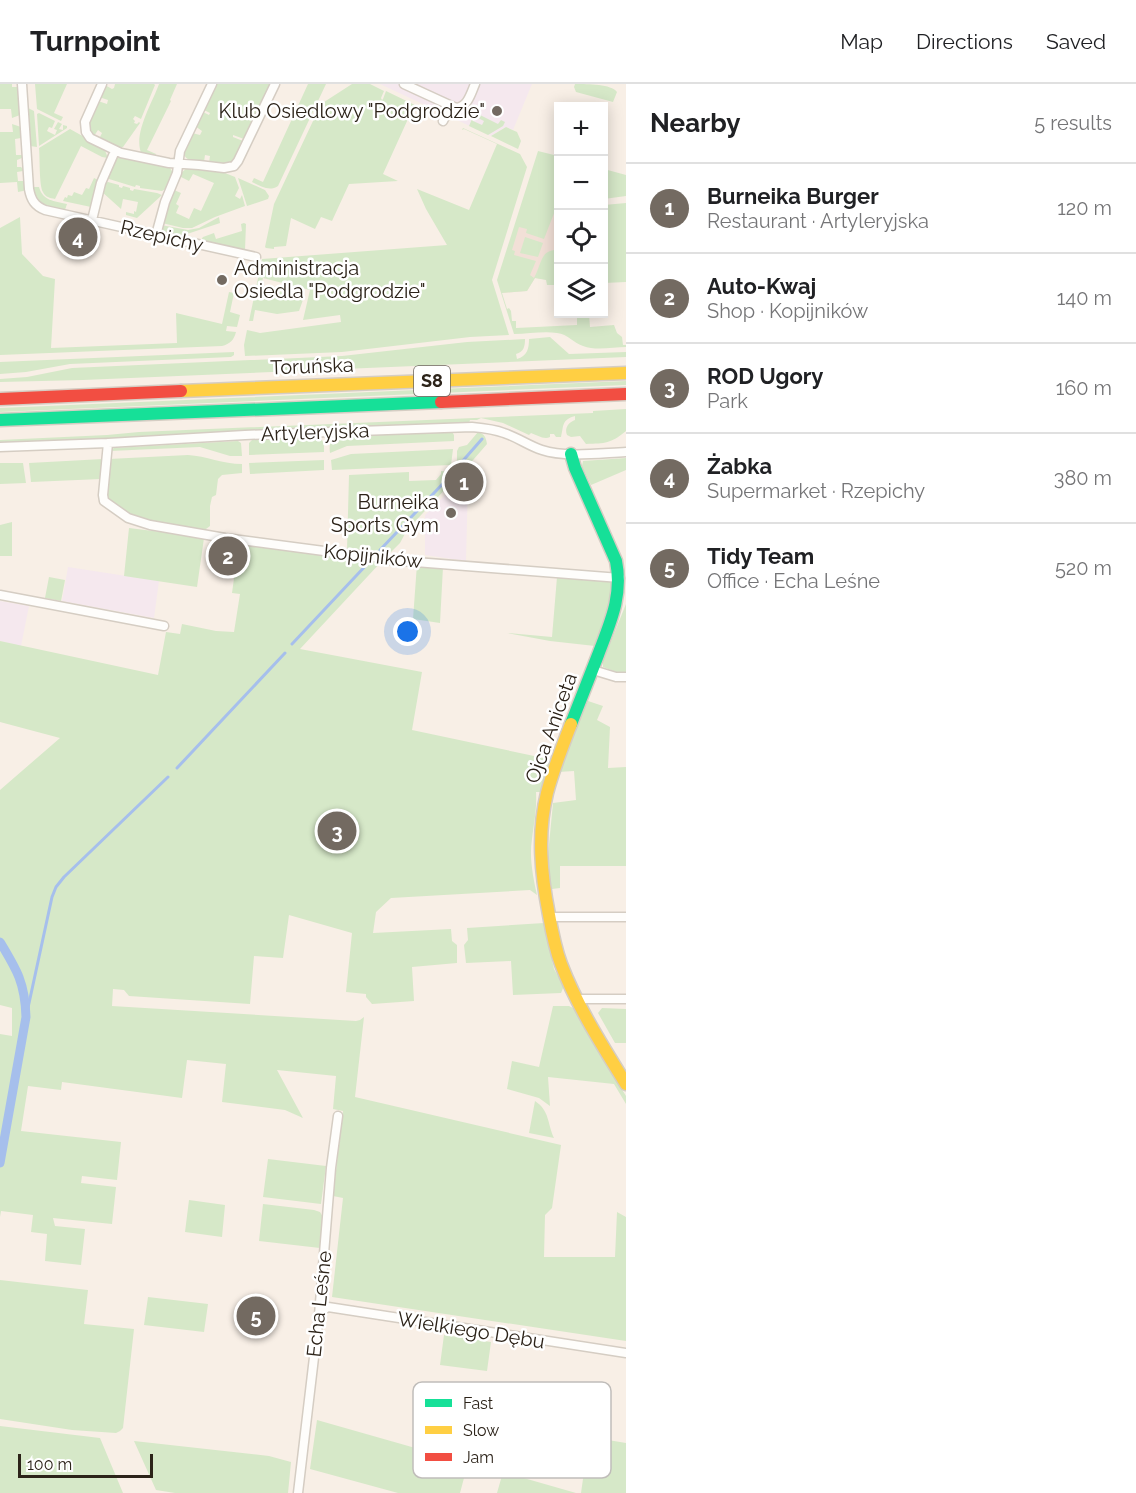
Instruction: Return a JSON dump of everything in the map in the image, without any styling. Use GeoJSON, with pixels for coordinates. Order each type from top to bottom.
{"type":"FeatureCollection","features":[{"type":"Feature","properties":{"kind":"main road","name":"Toruńska"},"geometry":{"type":"LineString","coordinates":[[0,399],[626,372]]}},
{"type":"Feature","properties":{"kind":"main road","name":"Toruńska"},"geometry":{"type":"LineString","coordinates":[[0,422],[626,394]]}},
{"type":"Feature","properties":{"kind":"main road","name":"Ojca Aniceta"},"geometry":{"type":"LineString","coordinates":[[571,454],[616,561],[620,578],[618,598],[553,774],[543,819],[541,865],[549,917],[560,961],[603,1047],[626,1084]]}},
{"type":"Feature","properties":{"kind":"street","name":"Rzepichy"},"geometry":{"type":"LineString","coordinates":[[22,84],[29,189],[34,203],[44,209],[256,257]]}},
{"type":"Feature","properties":{"kind":"street"},"geometry":{"type":"LineString","coordinates":[[102,84],[85,121],[85,130],[90,138],[126,155],[178,164],[222,168],[235,165],[238,161],[275,84]]}},
{"type":"Feature","properties":{"kind":"street"},"geometry":{"type":"LineString","coordinates":[[156,235],[165,202],[176,176],[180,152],[212,84]]}},
{"type":"Feature","properties":{"kind":"street"},"geometry":{"type":"LineString","coordinates":[[404,84],[456,108],[463,107],[475,84]]}},
{"type":"Feature","properties":{"kind":"street"},"geometry":{"type":"LineString","coordinates":[[443,121],[450,106]]}},
{"type":"Feature","properties":{"kind":"street"},"geometry":{"type":"LineString","coordinates":[[92,220],[102,181],[115,151]]}},
{"type":"Feature","properties":{"kind":"street","name":"Artyleryjska"},"geometry":{"type":"LineString","coordinates":[[0,447],[472,427],[505,433],[544,451],[571,454],[626,452]]}},
{"type":"Feature","properties":{"kind":"street","name":"Kopijników"},"geometry":{"type":"LineString","coordinates":[[108,443],[103,495],[105,501],[137,522],[171,529],[390,560],[620,578]]}},
{"type":"Feature","properties":{"kind":"street"},"geometry":{"type":"LineString","coordinates":[[0,595],[164,626]]}},
{"type":"Feature","properties":{"kind":"street"},"geometry":{"type":"LineString","coordinates":[[593,670],[616,677],[626,677]]}},
{"type":"Feature","properties":{"kind":"street"},"geometry":{"type":"LineString","coordinates":[[549,917],[626,917]]}},
{"type":"Feature","properties":{"kind":"street"},"geometry":{"type":"LineString","coordinates":[[578,999],[626,999]]}},
{"type":"Feature","properties":{"kind":"street","name":"Echa Leśne"},"geometry":{"type":"LineString","coordinates":[[298,1493],[320,1315],[331,1168],[338,1116]]}},
{"type":"Feature","properties":{"kind":"street","name":"Wielkiego Dębu"},"geometry":{"type":"LineString","coordinates":[[320,1315],[328,1307],[626,1353]]}},
{"type":"Feature","properties":{"kind":"shaded area"},"geometry":{"type":"Polygon","coordinates":[[[380,84],[532,84],[513,130],[506,127],[491,136],[380,84]]]}},
{"type":"Feature","properties":{"kind":"shaded area"},"geometry":{"type":"Polygon","coordinates":[[[538,153],[554,158],[554,280],[535,278],[527,291],[501,293],[500,284],[538,153]]]}},
{"type":"Feature","properties":{"kind":"shaded area"},"geometry":{"type":"Polygon","coordinates":[[[468,482],[466,561],[425,555],[425,515],[456,484],[468,482]]]}},
{"type":"Feature","properties":{"kind":"shaded area"},"geometry":{"type":"Polygon","coordinates":[[[68,567],[159,581],[154,618],[62,601],[68,567]]]}},
{"type":"Feature","properties":{"kind":"shaded area"},"geometry":{"type":"Polygon","coordinates":[[[0,601],[29,606],[21,646],[0,641],[0,601]]]}},
{"type":"Feature","properties":{"kind":"green space"},"geometry":{"type":"Polygon","coordinates":[[[0,84],[12,84],[12,87],[18,87],[20,115],[12,118],[11,109],[0,109],[0,84]]]}},
{"type":"Feature","properties":{"kind":"green space"},"geometry":{"type":"Polygon","coordinates":[[[35,84],[67,84],[54,113],[63,117],[61,121],[37,109],[35,84]]]}},
{"type":"Feature","properties":{"kind":"green space"},"geometry":{"type":"Polygon","coordinates":[[[115,84],[155,85],[141,119],[135,116],[133,119],[134,123],[140,123],[123,147],[118,148],[99,139],[102,133],[98,130],[94,136],[89,128],[91,114],[98,101],[107,104],[108,100],[99,97],[105,85],[112,89],[115,84]]]}},
{"type":"Feature","properties":{"kind":"green space"},"geometry":{"type":"Polygon","coordinates":[[[159,84],[177,84],[147,150],[156,154],[154,157],[142,155],[139,138],[159,84]]]}},
{"type":"Feature","properties":{"kind":"green space"},"geometry":{"type":"Polygon","coordinates":[[[215,84],[272,84],[244,139],[233,135],[243,141],[238,155],[232,162],[209,163],[210,156],[205,155],[204,162],[194,162],[183,153],[192,133],[200,135],[202,131],[195,126],[201,113],[209,115],[210,113],[204,108],[215,84]]]}},
{"type":"Feature","properties":{"kind":"green space"},"geometry":{"type":"Polygon","coordinates":[[[308,84],[326,84],[278,186],[268,188],[252,182],[254,178],[263,182],[308,84]]]}},
{"type":"Feature","properties":{"kind":"green space"},"geometry":{"type":"Polygon","coordinates":[[[352,84],[370,84],[384,91],[382,100],[386,91],[423,109],[422,111],[413,108],[383,174],[398,181],[349,184],[332,221],[321,217],[315,229],[291,218],[286,246],[266,248],[274,204],[321,104],[352,84]]]}},
{"type":"Feature","properties":{"kind":"green space"},"geometry":{"type":"Polygon","coordinates":[[[575,84],[605,86],[617,92],[613,102],[576,92],[575,84]]]}},
{"type":"Feature","properties":{"kind":"green space"},"geometry":{"type":"Polygon","coordinates":[[[28,108],[34,111],[37,147],[30,146],[28,108]]]}},
{"type":"Feature","properties":{"kind":"green space"},"geometry":{"type":"Polygon","coordinates":[[[476,113],[498,124],[501,120],[505,122],[503,126],[488,135],[469,126],[472,119],[482,125],[484,121],[474,116],[476,113]]]}},
{"type":"Feature","properties":{"kind":"green space"},"geometry":{"type":"Polygon","coordinates":[[[37,114],[55,121],[52,128],[49,127],[47,131],[55,135],[57,130],[54,129],[58,122],[62,124],[59,129],[63,130],[63,125],[67,128],[39,146],[37,114]]]}},
{"type":"Feature","properties":{"kind":"green space"},"geometry":{"type":"Polygon","coordinates":[[[12,124],[21,127],[21,138],[15,139],[16,155],[22,155],[22,158],[17,160],[17,167],[21,167],[23,171],[17,172],[18,181],[24,181],[25,190],[18,192],[17,182],[0,183],[0,132],[13,132],[12,124]]]}},
{"type":"Feature","properties":{"kind":"green space"},"geometry":{"type":"Polygon","coordinates":[[[506,127],[517,132],[521,141],[518,149],[491,136],[506,127]]]}},
{"type":"Feature","properties":{"kind":"green space"},"geometry":{"type":"Polygon","coordinates":[[[463,128],[520,154],[527,167],[492,280],[509,335],[470,337],[342,352],[245,356],[244,345],[247,330],[260,333],[341,322],[340,315],[303,320],[310,290],[263,278],[261,287],[304,297],[299,311],[277,314],[255,310],[253,321],[249,321],[262,259],[447,245],[417,189],[469,210],[497,144],[462,130],[463,128]]]}},
{"type":"Feature","properties":{"kind":"green space"},"geometry":{"type":"Polygon","coordinates":[[[70,129],[104,148],[108,158],[81,146],[55,199],[45,195],[42,189],[39,148],[70,129]]]}},
{"type":"Feature","properties":{"kind":"green space"},"geometry":{"type":"Polygon","coordinates":[[[538,151],[554,155],[554,213],[544,239],[526,233],[527,229],[519,227],[512,250],[515,251],[514,255],[536,261],[530,275],[534,278],[542,258],[554,250],[554,285],[547,285],[546,280],[535,278],[527,291],[502,293],[507,309],[511,311],[512,321],[516,321],[516,328],[577,325],[577,318],[589,318],[590,327],[614,325],[626,347],[599,349],[588,347],[579,345],[557,333],[514,334],[497,280],[538,151]]]}},
{"type":"Feature","properties":{"kind":"green space"},"geometry":{"type":"Polygon","coordinates":[[[116,158],[170,168],[173,173],[167,188],[162,191],[140,188],[140,186],[135,187],[109,179],[107,174],[116,158]]]}},
{"type":"Feature","properties":{"kind":"green space"},"geometry":{"type":"Polygon","coordinates":[[[187,168],[220,171],[235,177],[239,188],[235,196],[240,199],[242,195],[245,206],[192,228],[162,223],[164,212],[174,190],[181,193],[176,204],[179,206],[176,213],[189,219],[194,208],[201,211],[214,183],[193,174],[189,181],[179,176],[187,168]]]}},
{"type":"Feature","properties":{"kind":"green space"},"geometry":{"type":"Polygon","coordinates":[[[608,170],[626,175],[626,196],[608,198],[608,170]]]}},
{"type":"Feature","properties":{"kind":"green space"},"geometry":{"type":"Polygon","coordinates":[[[94,178],[98,180],[91,207],[63,201],[68,195],[72,196],[74,192],[82,195],[86,188],[89,189],[94,178]]]}},
{"type":"Feature","properties":{"kind":"green space"},"geometry":{"type":"Polygon","coordinates":[[[238,178],[265,190],[269,196],[268,199],[247,206],[238,178]]]}},
{"type":"Feature","properties":{"kind":"green space"},"geometry":{"type":"Polygon","coordinates":[[[108,182],[122,188],[123,186],[130,188],[133,191],[134,189],[162,195],[137,218],[126,215],[126,212],[134,214],[138,202],[123,199],[121,209],[101,191],[108,182]]]}},
{"type":"Feature","properties":{"kind":"green space"},"geometry":{"type":"Polygon","coordinates":[[[33,187],[39,187],[43,195],[50,200],[67,204],[65,210],[40,201],[33,187]]]}},
{"type":"Feature","properties":{"kind":"green space"},"geometry":{"type":"Polygon","coordinates":[[[626,203],[626,282],[608,283],[608,205],[626,203]]]}},
{"type":"Feature","properties":{"kind":"green space"},"geometry":{"type":"Polygon","coordinates":[[[20,217],[22,254],[43,276],[55,279],[51,348],[177,343],[176,313],[222,324],[229,292],[234,293],[230,312],[240,315],[237,327],[227,326],[226,331],[236,332],[234,337],[222,346],[0,355],[0,228],[20,217]]]}},
{"type":"Feature","properties":{"kind":"green space"},"geometry":{"type":"Polygon","coordinates":[[[219,217],[220,223],[181,236],[160,230],[161,225],[188,230],[199,228],[219,217]]]}},
{"type":"Feature","properties":{"kind":"green space"},"geometry":{"type":"Polygon","coordinates":[[[241,224],[246,224],[245,250],[201,240],[214,233],[216,239],[242,231],[241,224]]]}},
{"type":"Feature","properties":{"kind":"green space"},"geometry":{"type":"Polygon","coordinates":[[[525,237],[543,243],[538,257],[520,253],[525,237]]]}},
{"type":"Feature","properties":{"kind":"green space"},"geometry":{"type":"Polygon","coordinates":[[[550,337],[569,354],[626,352],[626,357],[0,382],[0,379],[27,377],[72,368],[342,356],[467,342],[525,339],[524,348],[516,354],[517,359],[527,352],[529,339],[550,337]]]}},
{"type":"Feature","properties":{"kind":"green space"},"geometry":{"type":"Polygon","coordinates":[[[234,352],[231,357],[70,364],[0,374],[0,362],[234,352]]]}},
{"type":"Feature","properties":{"kind":"green space"},"geometry":{"type":"Polygon","coordinates":[[[626,381],[626,385],[0,412],[0,408],[626,381]]]}},
{"type":"Feature","properties":{"kind":"green space"},"geometry":{"type":"Polygon","coordinates":[[[626,409],[626,431],[612,441],[593,444],[586,444],[580,436],[567,435],[567,428],[575,420],[575,416],[565,422],[561,437],[550,434],[550,437],[545,438],[531,433],[529,435],[503,423],[481,418],[470,420],[469,423],[0,443],[0,440],[139,432],[593,413],[593,411],[626,409]]]}},
{"type":"Feature","properties":{"kind":"green space"},"geometry":{"type":"Polygon","coordinates":[[[452,432],[454,441],[347,446],[330,453],[332,438],[341,436],[452,432]]]}},
{"type":"Feature","properties":{"kind":"green space"},"geometry":{"type":"Polygon","coordinates":[[[478,432],[485,436],[487,444],[467,467],[457,464],[459,447],[467,445],[478,432]]]}},
{"type":"Feature","properties":{"kind":"green space"},"geometry":{"type":"Polygon","coordinates":[[[319,438],[323,442],[324,452],[249,455],[249,443],[252,440],[319,438]]]}},
{"type":"Feature","properties":{"kind":"green space"},"geometry":{"type":"Polygon","coordinates":[[[238,441],[241,443],[242,456],[230,456],[200,447],[109,451],[114,448],[238,441]]]}},
{"type":"Feature","properties":{"kind":"green space"},"geometry":{"type":"Polygon","coordinates":[[[453,449],[451,465],[332,470],[331,460],[351,454],[453,449]]]}},
{"type":"Feature","properties":{"kind":"green space"},"geometry":{"type":"Polygon","coordinates":[[[188,455],[242,464],[242,473],[222,475],[218,479],[216,495],[212,497],[210,506],[210,526],[206,529],[175,528],[142,520],[120,510],[107,495],[109,459],[188,455]]]}},
{"type":"Feature","properties":{"kind":"green space"},"geometry":{"type":"Polygon","coordinates":[[[626,458],[626,470],[591,485],[582,466],[583,461],[626,458]]]}},
{"type":"Feature","properties":{"kind":"green space"},"geometry":{"type":"Polygon","coordinates":[[[103,459],[101,479],[31,482],[29,463],[103,459]]]}},
{"type":"Feature","properties":{"kind":"green space"},"geometry":{"type":"Polygon","coordinates":[[[324,460],[324,470],[250,474],[249,463],[324,460]]]}},
{"type":"Feature","properties":{"kind":"green space"},"geometry":{"type":"Polygon","coordinates":[[[0,463],[23,463],[26,483],[0,484],[0,463]]]}},
{"type":"Feature","properties":{"kind":"green space"},"geometry":{"type":"Polygon","coordinates":[[[441,471],[449,472],[453,476],[453,481],[407,530],[400,543],[387,556],[347,550],[349,475],[409,472],[409,481],[436,480],[441,471]]]}},
{"type":"Feature","properties":{"kind":"green space"},"geometry":{"type":"Polygon","coordinates":[[[12,522],[12,556],[0,556],[0,525],[12,522]]]}},
{"type":"Feature","properties":{"kind":"green space"},"geometry":{"type":"Polygon","coordinates":[[[129,528],[204,538],[197,587],[124,576],[129,528]]]}},
{"type":"Feature","properties":{"kind":"green space"},"geometry":{"type":"Polygon","coordinates":[[[239,542],[274,549],[382,561],[300,649],[422,672],[412,730],[553,760],[542,792],[536,792],[531,853],[537,895],[530,890],[391,898],[376,912],[373,933],[451,929],[452,941],[457,945],[457,963],[412,967],[414,1001],[372,1004],[366,994],[346,992],[352,933],[289,915],[283,958],[254,956],[250,1004],[129,996],[124,990],[113,989],[112,1006],[356,1021],[364,1017],[355,1097],[561,1145],[552,1208],[545,1215],[544,1257],[615,1257],[617,1212],[626,1217],[626,1341],[332,1297],[343,1198],[333,1196],[343,1111],[333,1109],[336,1076],[277,1070],[303,1118],[285,1110],[222,1102],[226,1064],[187,1060],[182,1098],[62,1082],[61,1090],[28,1086],[21,1131],[121,1142],[117,1180],[82,1176],[81,1183],[116,1187],[112,1224],[53,1218],[55,1226],[85,1229],[81,1265],[45,1261],[47,1234],[31,1232],[33,1215],[1,1211],[0,1217],[0,1034],[12,1036],[12,1008],[0,1005],[0,790],[60,738],[0,722],[0,641],[158,675],[166,632],[180,634],[182,624],[234,632],[240,594],[232,593],[239,542]]]}},
{"type":"Feature","properties":{"kind":"green space"},"geometry":{"type":"Polygon","coordinates":[[[417,564],[443,567],[440,623],[413,619],[417,564]]]}},
{"type":"Feature","properties":{"kind":"green space"},"geometry":{"type":"Polygon","coordinates":[[[49,577],[65,580],[61,601],[45,598],[49,577]]]}},
{"type":"Feature","properties":{"kind":"green space"},"geometry":{"type":"Polygon","coordinates":[[[557,577],[609,581],[613,584],[613,595],[595,646],[507,633],[552,637],[557,577]]]}},
{"type":"Feature","properties":{"kind":"green space"},"geometry":{"type":"Polygon","coordinates":[[[626,604],[626,673],[619,673],[603,667],[603,661],[626,604]]]}},
{"type":"Feature","properties":{"kind":"green space"},"geometry":{"type":"Polygon","coordinates":[[[588,701],[603,706],[597,720],[610,727],[608,768],[626,767],[626,866],[560,866],[560,888],[552,889],[547,865],[553,803],[576,800],[574,771],[558,772],[588,701]]]}},
{"type":"Feature","properties":{"kind":"green space"},"geometry":{"type":"Polygon","coordinates":[[[544,923],[554,969],[564,986],[561,993],[513,995],[511,961],[466,963],[464,945],[468,940],[467,928],[544,923]]]}},
{"type":"Feature","properties":{"kind":"green space"},"geometry":{"type":"Polygon","coordinates":[[[553,1006],[569,1006],[575,1009],[626,1096],[626,1104],[614,1084],[548,1077],[550,1106],[539,1098],[507,1089],[512,1061],[539,1067],[553,1006]]]}},
{"type":"Feature","properties":{"kind":"green space"},"geometry":{"type":"Polygon","coordinates":[[[602,1008],[626,1009],[626,1043],[615,1043],[598,1013],[602,1008]]]}},
{"type":"Feature","properties":{"kind":"green space"},"geometry":{"type":"Polygon","coordinates":[[[535,1101],[546,1113],[554,1138],[529,1133],[535,1101]]]}},
{"type":"Feature","properties":{"kind":"green space"},"geometry":{"type":"Polygon","coordinates":[[[268,1159],[326,1166],[321,1204],[263,1197],[268,1159]]]}},
{"type":"Feature","properties":{"kind":"green space"},"geometry":{"type":"Polygon","coordinates":[[[189,1200],[225,1205],[222,1237],[185,1232],[189,1200]]]}},
{"type":"Feature","properties":{"kind":"green space"},"geometry":{"type":"Polygon","coordinates":[[[263,1204],[320,1212],[323,1217],[320,1248],[259,1241],[263,1204]]]}},
{"type":"Feature","properties":{"kind":"green space"},"geometry":{"type":"Polygon","coordinates":[[[0,1280],[88,1290],[84,1324],[134,1329],[123,1428],[120,1431],[116,1433],[72,1430],[0,1419],[0,1280]]]}},
{"type":"Feature","properties":{"kind":"green space"},"geometry":{"type":"Polygon","coordinates":[[[148,1297],[208,1304],[204,1332],[144,1325],[148,1297]]]}},
{"type":"Feature","properties":{"kind":"green space"},"geometry":{"type":"Polygon","coordinates":[[[444,1335],[491,1342],[487,1371],[440,1365],[444,1335]]]}},
{"type":"Feature","properties":{"kind":"green space"},"geometry":{"type":"Polygon","coordinates":[[[317,1420],[413,1447],[413,1478],[464,1478],[460,1493],[398,1493],[310,1469],[317,1420]]]}},
{"type":"Feature","properties":{"kind":"green space"},"geometry":{"type":"Polygon","coordinates":[[[0,1426],[100,1438],[123,1493],[0,1493],[0,1426]]]}},
{"type":"Feature","properties":{"kind":"green space"},"geometry":{"type":"Polygon","coordinates":[[[611,1440],[626,1443],[626,1493],[581,1493],[583,1478],[611,1478],[611,1440]]]}},
{"type":"Feature","properties":{"kind":"green space"},"geometry":{"type":"Polygon","coordinates":[[[134,1441],[269,1456],[291,1462],[288,1493],[175,1493],[156,1490],[134,1441]]]}},
{"type":"Feature","properties":{"kind":"green space"},"geometry":{"type":"Polygon","coordinates":[[[501,1478],[524,1478],[576,1493],[497,1493],[501,1478]]]}},
{"type":"Feature","properties":{"kind":"waterway"},"geometry":{"type":"LineString","coordinates":[[460,464],[482,439]]}},
{"type":"Feature","properties":{"kind":"waterway"},"geometry":{"type":"LineString","coordinates":[[380,550],[452,474]]}},
{"type":"Feature","properties":{"kind":"waterway"},"geometry":{"type":"LineString","coordinates":[[292,644],[371,560]]}},
{"type":"Feature","properties":{"kind":"waterway"},"geometry":{"type":"LineString","coordinates":[[177,768],[285,653]]}},
{"type":"Feature","properties":{"kind":"waterway"},"geometry":{"type":"LineString","coordinates":[[26,1017],[56,887],[168,777]]}},
{"type":"Feature","properties":{"kind":"waterway"},"geometry":{"type":"LineString","coordinates":[[0,942],[19,977],[24,995],[26,1017],[0,1163]]}},
{"type":"Feature","properties":{"kind":"traffic: fast"},"geometry":{"type":"LineString","coordinates":[[0,420],[441,402]]}},
{"type":"Feature","properties":{"kind":"traffic: fast"},"geometry":{"type":"LineString","coordinates":[[571,454],[616,561],[618,586],[611,620],[571,724]]}},
{"type":"Feature","properties":{"kind":"traffic: slow"},"geometry":{"type":"LineString","coordinates":[[181,391],[626,373]]}},
{"type":"Feature","properties":{"kind":"traffic: slow"},"geometry":{"type":"LineString","coordinates":[[571,724],[552,776],[544,808],[541,854],[546,900],[555,946],[567,980],[590,1025],[626,1084]]}},
{"type":"Feature","properties":{"kind":"traffic: jam"},"geometry":{"type":"LineString","coordinates":[[0,399],[181,391]]}},
{"type":"Feature","properties":{"kind":"traffic: jam"},"geometry":{"type":"LineString","coordinates":[[441,402],[626,394]]}},
{"type":"Feature","properties":{"kind":"place","name":"Klub Osiedlowy \"Podgrodzie\""},"geometry":{"type":"Point","coordinates":[497,111]}},
{"type":"Feature","properties":{"kind":"place","name":"Żabka"},"geometry":{"type":"Point","coordinates":[78,237]}},
{"type":"Feature","properties":{"kind":"place","name":"Administracja Osiedla \"Podgrodzie\""},"geometry":{"type":"Point","coordinates":[222,280]}},
{"type":"Feature","properties":{"kind":"place","name":"Burneika Burger"},"geometry":{"type":"Point","coordinates":[464,482]}},
{"type":"Feature","properties":{"kind":"place","name":"Burneika Sports Gym"},"geometry":{"type":"Point","coordinates":[451,513]}},
{"type":"Feature","properties":{"kind":"place","name":"Auto-Kwaj"},"geometry":{"type":"Point","coordinates":[228,556]}},
{"type":"Feature","properties":{"kind":"place","name":"ROD Ugory"},"geometry":{"type":"Point","coordinates":[337,831]}},
{"type":"Feature","properties":{"kind":"place","name":"Tidy Team"},"geometry":{"type":"Point","coordinates":[256,1316]}}]}
